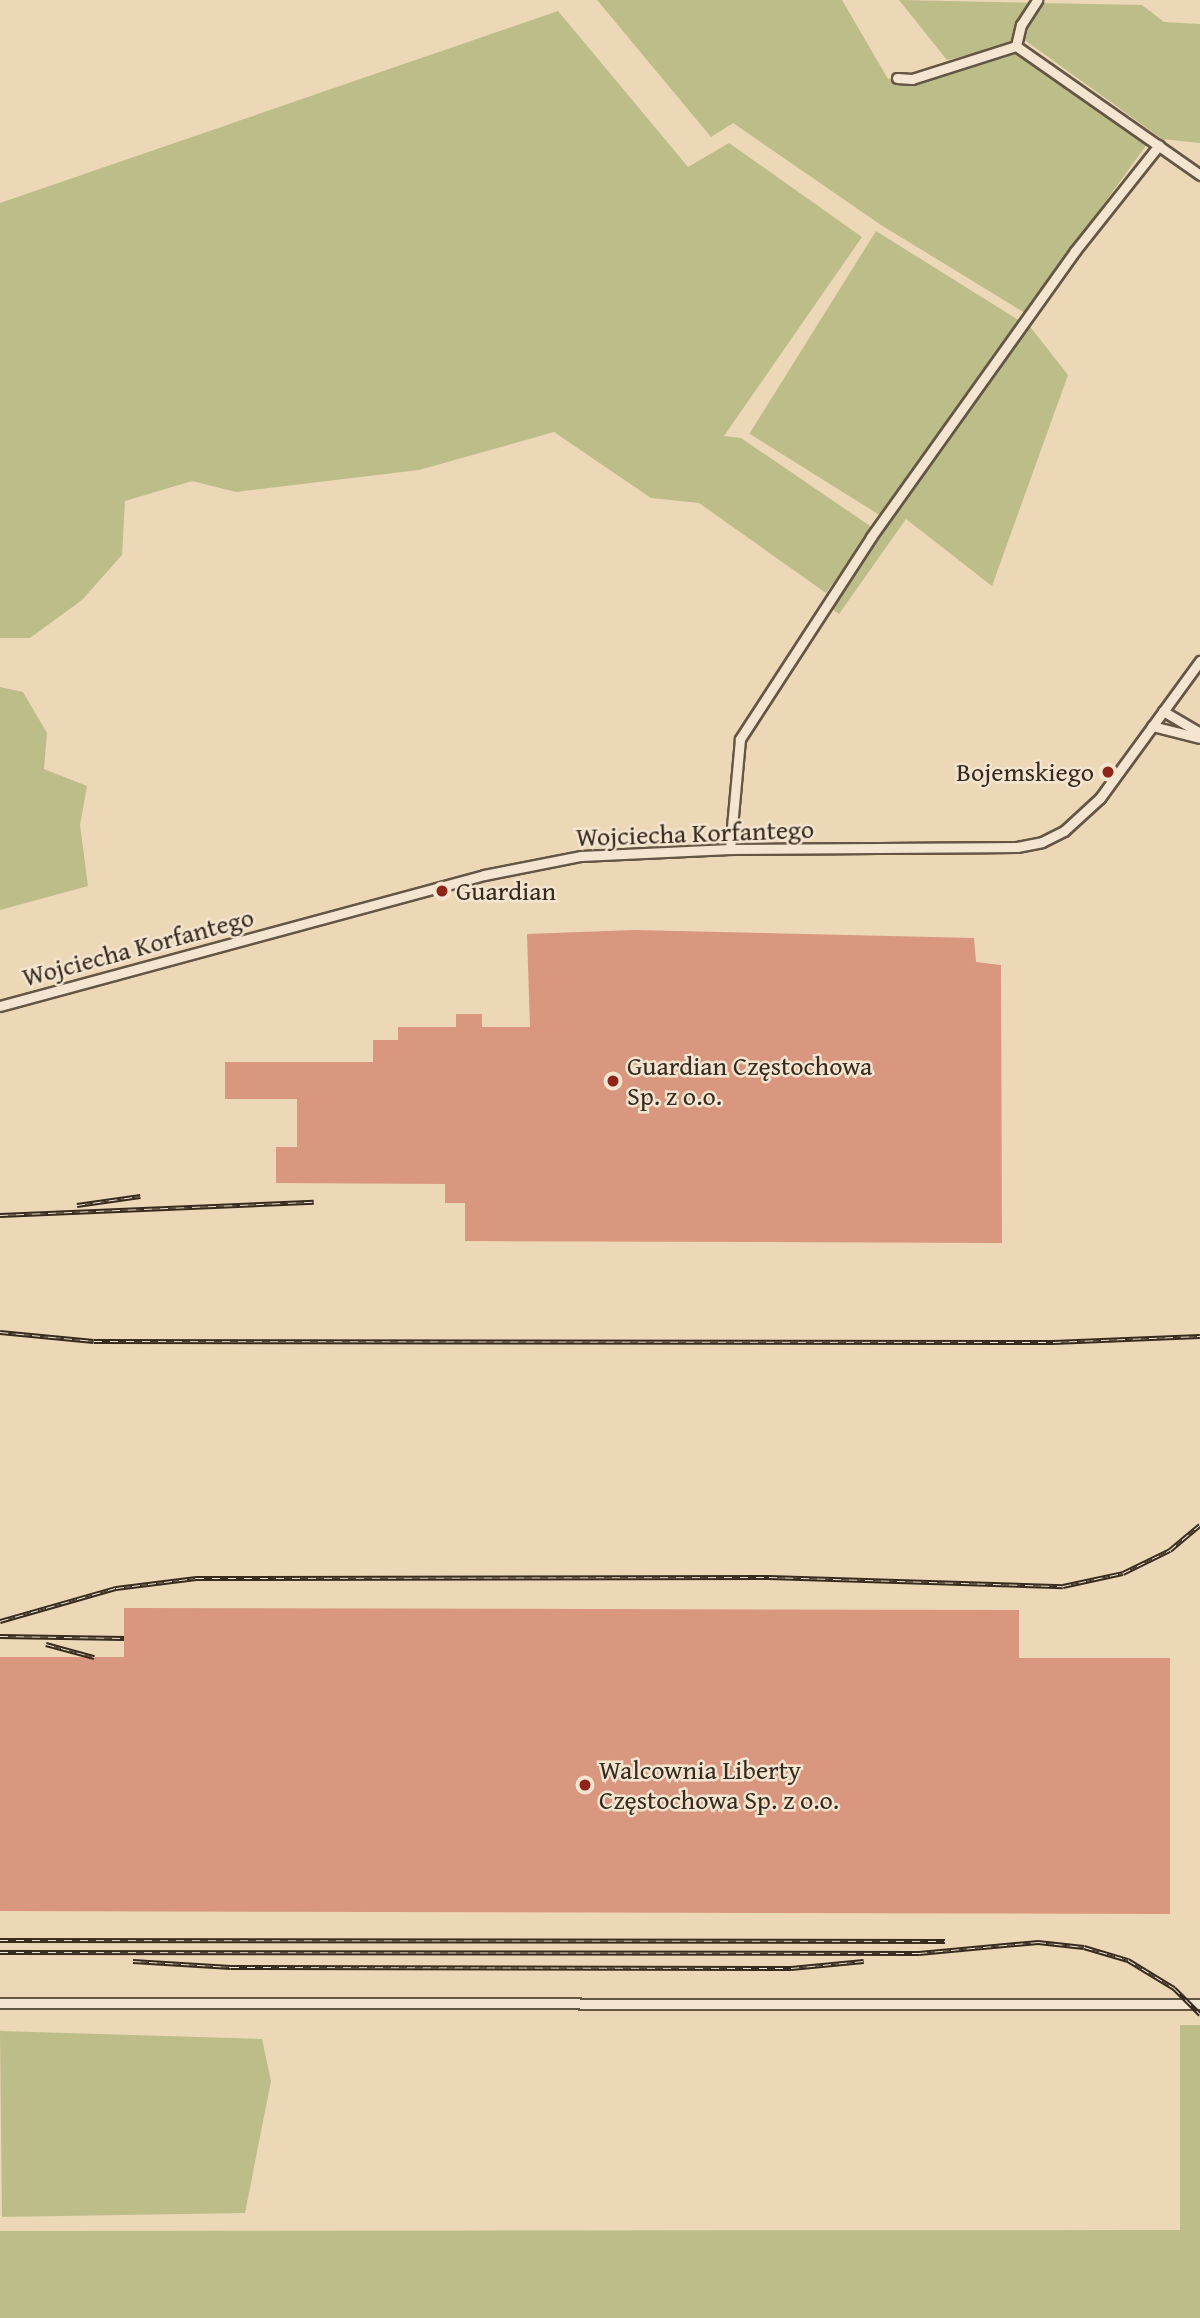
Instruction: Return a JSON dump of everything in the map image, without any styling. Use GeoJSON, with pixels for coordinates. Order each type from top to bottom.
{"type":"FeatureCollection","features":[{"type":"Feature","properties":{"kind":"street"},"geometry":{"type":"LineString","coordinates":[[1016,46],[1021,25],[1037,0]]}},
{"type":"Feature","properties":{"kind":"street"},"geometry":{"type":"LineString","coordinates":[[897,78],[912,79],[1016,46]]}},
{"type":"Feature","properties":{"kind":"street"},"geometry":{"type":"LineString","coordinates":[[1016,46],[1200,175]]}},
{"type":"Feature","properties":{"kind":"street"},"geometry":{"type":"LineString","coordinates":[[730,849],[740,739],[871,537],[1075,251],[1159,145]]}},
{"type":"Feature","properties":{"kind":"street","name":"Wojciecha Korfantego"},"geometry":{"type":"LineString","coordinates":[[0,1006],[529,866],[628,851],[1003,848],[1042,842],[1081,818],[1200,661]]}},
{"type":"Feature","properties":{"kind":"street"},"geometry":{"type":"LineString","coordinates":[[1163,710],[1200,735]]}},
{"type":"Feature","properties":{"kind":"street"},"geometry":{"type":"LineString","coordinates":[[1152,726],[1200,735]]}},
{"type":"Feature","properties":{"kind":"street"},"geometry":{"type":"LineString","coordinates":[[0,2003],[1200,2004]]}},
{"type":"Feature","properties":{"kind":"green space"},"geometry":{"type":"Polygon","coordinates":[[[597,0],[842,0],[888,79],[1007,57],[1015,46],[1150,140],[1025,313],[881,225],[733,123],[711,137],[597,0]]]}},
{"type":"Feature","properties":{"kind":"green space"},"geometry":{"type":"Polygon","coordinates":[[[899,0],[1142,5],[1164,22],[1200,24],[1200,143],[1162,139],[1026,41],[947,60],[899,0]]]}},
{"type":"Feature","properties":{"kind":"green space"},"geometry":{"type":"Polygon","coordinates":[[[558,11],[688,167],[729,143],[862,237],[724,436],[741,438],[873,528],[826,593],[699,503],[651,498],[554,432],[419,470],[236,492],[192,481],[125,501],[122,555],[82,600],[30,638],[0,638],[0,203],[558,11]]]}},
{"type":"Feature","properties":{"kind":"green space"},"geometry":{"type":"Polygon","coordinates":[[[876,231],[1020,321],[894,524],[749,434],[876,231]]]}},
{"type":"Feature","properties":{"kind":"green space"},"geometry":{"type":"Polygon","coordinates":[[[1028,324],[1068,375],[992,586],[906,519],[839,614],[827,606],[1028,324]]]}},
{"type":"Feature","properties":{"kind":"green space"},"geometry":{"type":"Polygon","coordinates":[[[0,687],[23,692],[47,733],[44,769],[87,786],[80,825],[88,886],[0,910],[0,687]]]}},
{"type":"Feature","properties":{"kind":"green space"},"geometry":{"type":"Polygon","coordinates":[[[1180,2025],[1200,2025],[1200,2318],[0,2318],[0,2231],[1180,2230],[1180,2025]]]}},
{"type":"Feature","properties":{"kind":"green space"},"geometry":{"type":"Polygon","coordinates":[[[0,2031],[262,2039],[271,2081],[245,2213],[2,2217],[0,2031]]]}},
{"type":"Feature","properties":{"kind":"building","name":"Guardian Częstochowa Sp. z o.o."},"geometry":{"type":"Polygon","coordinates":[[[634,930],[974,938],[976,962],[1001,965],[1002,1243],[465,1241],[465,1203],[445,1203],[445,1184],[276,1183],[276,1147],[297,1147],[297,1099],[225,1099],[225,1062],[373,1062],[373,1040],[398,1040],[398,1027],[456,1027],[456,1014],[482,1014],[482,1027],[530,1027],[527,934],[634,930]]]}},
{"type":"Feature","properties":{"kind":"building","name":"Walcownia Liberty Częstochowa Sp. z o.o."},"geometry":{"type":"Polygon","coordinates":[[[124,1608],[1019,1610],[1019,1658],[1170,1658],[1170,1914],[0,1911],[0,1657],[124,1657],[124,1608]]]}},
{"type":"Feature","properties":{"kind":"railway"},"geometry":{"type":"LineString","coordinates":[[77,1205],[140,1196]]}},
{"type":"Feature","properties":{"kind":"railway"},"geometry":{"type":"LineString","coordinates":[[0,1215],[314,1202]]}},
{"type":"Feature","properties":{"kind":"railway"},"geometry":{"type":"LineString","coordinates":[[0,1332],[94,1341],[1053,1342],[1200,1336]]}},
{"type":"Feature","properties":{"kind":"railway"},"geometry":{"type":"LineString","coordinates":[[0,1621],[116,1588],[196,1578],[769,1577],[1063,1586],[1123,1573],[1170,1550],[1200,1525]]}},
{"type":"Feature","properties":{"kind":"railway"},"geometry":{"type":"LineString","coordinates":[[0,1636],[124,1638]]}},
{"type":"Feature","properties":{"kind":"railway"},"geometry":{"type":"LineString","coordinates":[[46,1644],[94,1657]]}},
{"type":"Feature","properties":{"kind":"railway"},"geometry":{"type":"LineString","coordinates":[[0,1940],[945,1941]]}},
{"type":"Feature","properties":{"kind":"railway"},"geometry":{"type":"LineString","coordinates":[[0,1952],[919,1953],[1038,1942],[1084,1947],[1128,1960],[1174,1988],[1200,2014]]}},
{"type":"Feature","properties":{"kind":"railway"},"geometry":{"type":"LineString","coordinates":[[133,1961],[231,1967],[791,1968],[864,1961]]}},
{"type":"Feature","properties":{"kind":"place","name":"Bojemskiego"},"geometry":{"type":"Point","coordinates":[1108,772]}},
{"type":"Feature","properties":{"kind":"place","name":"Guardian"},"geometry":{"type":"Point","coordinates":[442,891]}},
{"type":"Feature","properties":{"kind":"place","name":"Guardian Częstochowa Sp. z o.o."},"geometry":{"type":"Point","coordinates":[613,1081]}},
{"type":"Feature","properties":{"kind":"place","name":"Walcownia Liberty Częstochowa Sp. z o.o."},"geometry":{"type":"Point","coordinates":[585,1785]}}]}
